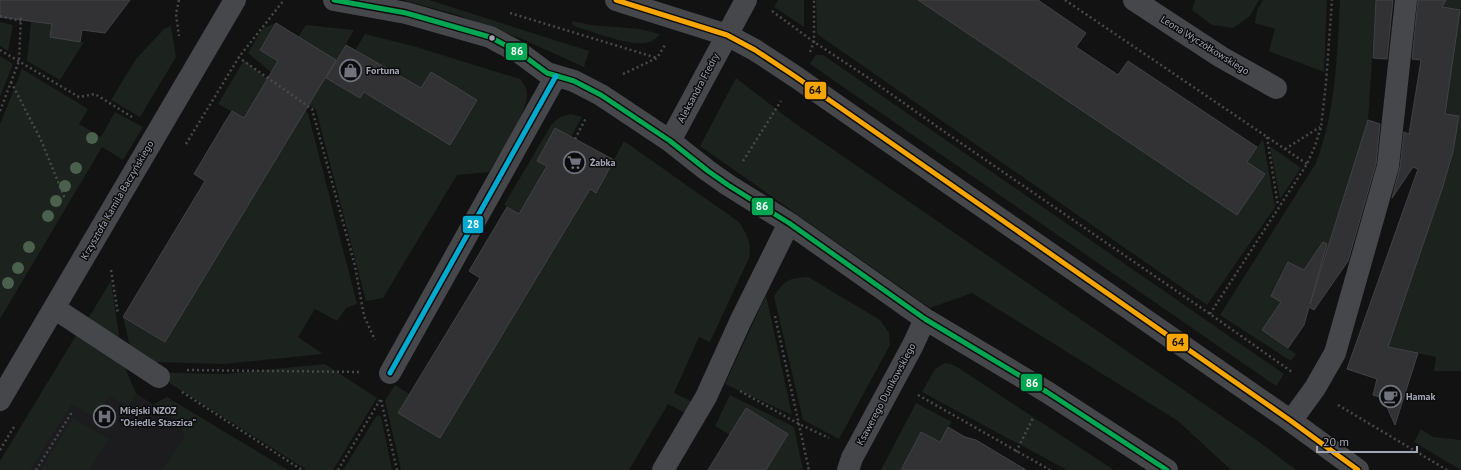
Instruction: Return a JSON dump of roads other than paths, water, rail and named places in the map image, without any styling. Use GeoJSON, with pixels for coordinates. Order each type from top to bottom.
{"type":"FeatureCollection","features":[{"type":"Feature","properties":{"kind":"street","name":"Krzysztofa Kamila Baczyńskiego"},"geometry":{"type":"LineString","coordinates":[[0,400],[235,0]]}},
{"type":"Feature","properties":{"kind":"street"},"geometry":{"type":"LineString","coordinates":[[334,0],[406,13],[490,37],[520,53],[547,72],[574,81],[601,95],[670,141],[728,186],[789,223],[925,318],[1048,392],[1166,470]]}},
{"type":"Feature","properties":{"kind":"street"},"geometry":{"type":"LineString","coordinates":[[616,0],[727,35],[755,50],[1291,421],[1358,470]]}},
{"type":"Feature","properties":{"kind":"street"},"geometry":{"type":"LineString","coordinates":[[727,35],[746,0]]}},
{"type":"Feature","properties":{"kind":"street","name":"Leona Wyczółkowskiego"},"geometry":{"type":"LineString","coordinates":[[1134,0],[1221,57],[1276,88]]}},
{"type":"Feature","properties":{"kind":"street"},"geometry":{"type":"LineString","coordinates":[[1291,421],[1315,388],[1335,352],[1388,166],[1406,0]]}},
{"type":"Feature","properties":{"kind":"street","name":"Aleksandra Fredry"},"geometry":{"type":"LineString","coordinates":[[670,141],[727,35]]}},
{"type":"Feature","properties":{"kind":"street"},"geometry":{"type":"LineString","coordinates":[[390,373],[556,76]]}},
{"type":"Feature","properties":{"kind":"street"},"geometry":{"type":"LineString","coordinates":[[663,470],[706,398],[740,322],[789,223]]}},
{"type":"Feature","properties":{"kind":"street"},"geometry":{"type":"LineString","coordinates":[[54,308],[154,373]]}},
{"type":"Feature","properties":{"kind":"street","name":"Ksawerego Dunikowskiego"},"geometry":{"type":"LineString","coordinates":[[848,470],[852,458],[913,345],[925,318]]}},
{"type":"Feature","properties":{"kind":"place","name":"Fortuna"},"geometry":{"type":"Point","coordinates":[350,70]}},
{"type":"Feature","properties":{"kind":"place","name":"Żabka"},"geometry":{"type":"Point","coordinates":[575,162]}},
{"type":"Feature","properties":{"kind":"place","name":"Hamak"},"geometry":{"type":"Point","coordinates":[1390,396]}},
{"type":"Feature","properties":{"kind":"place","name":"Miejski NZOZ \"Osiedle Staszica\""},"geometry":{"type":"Point","coordinates":[105,416]}}]}
